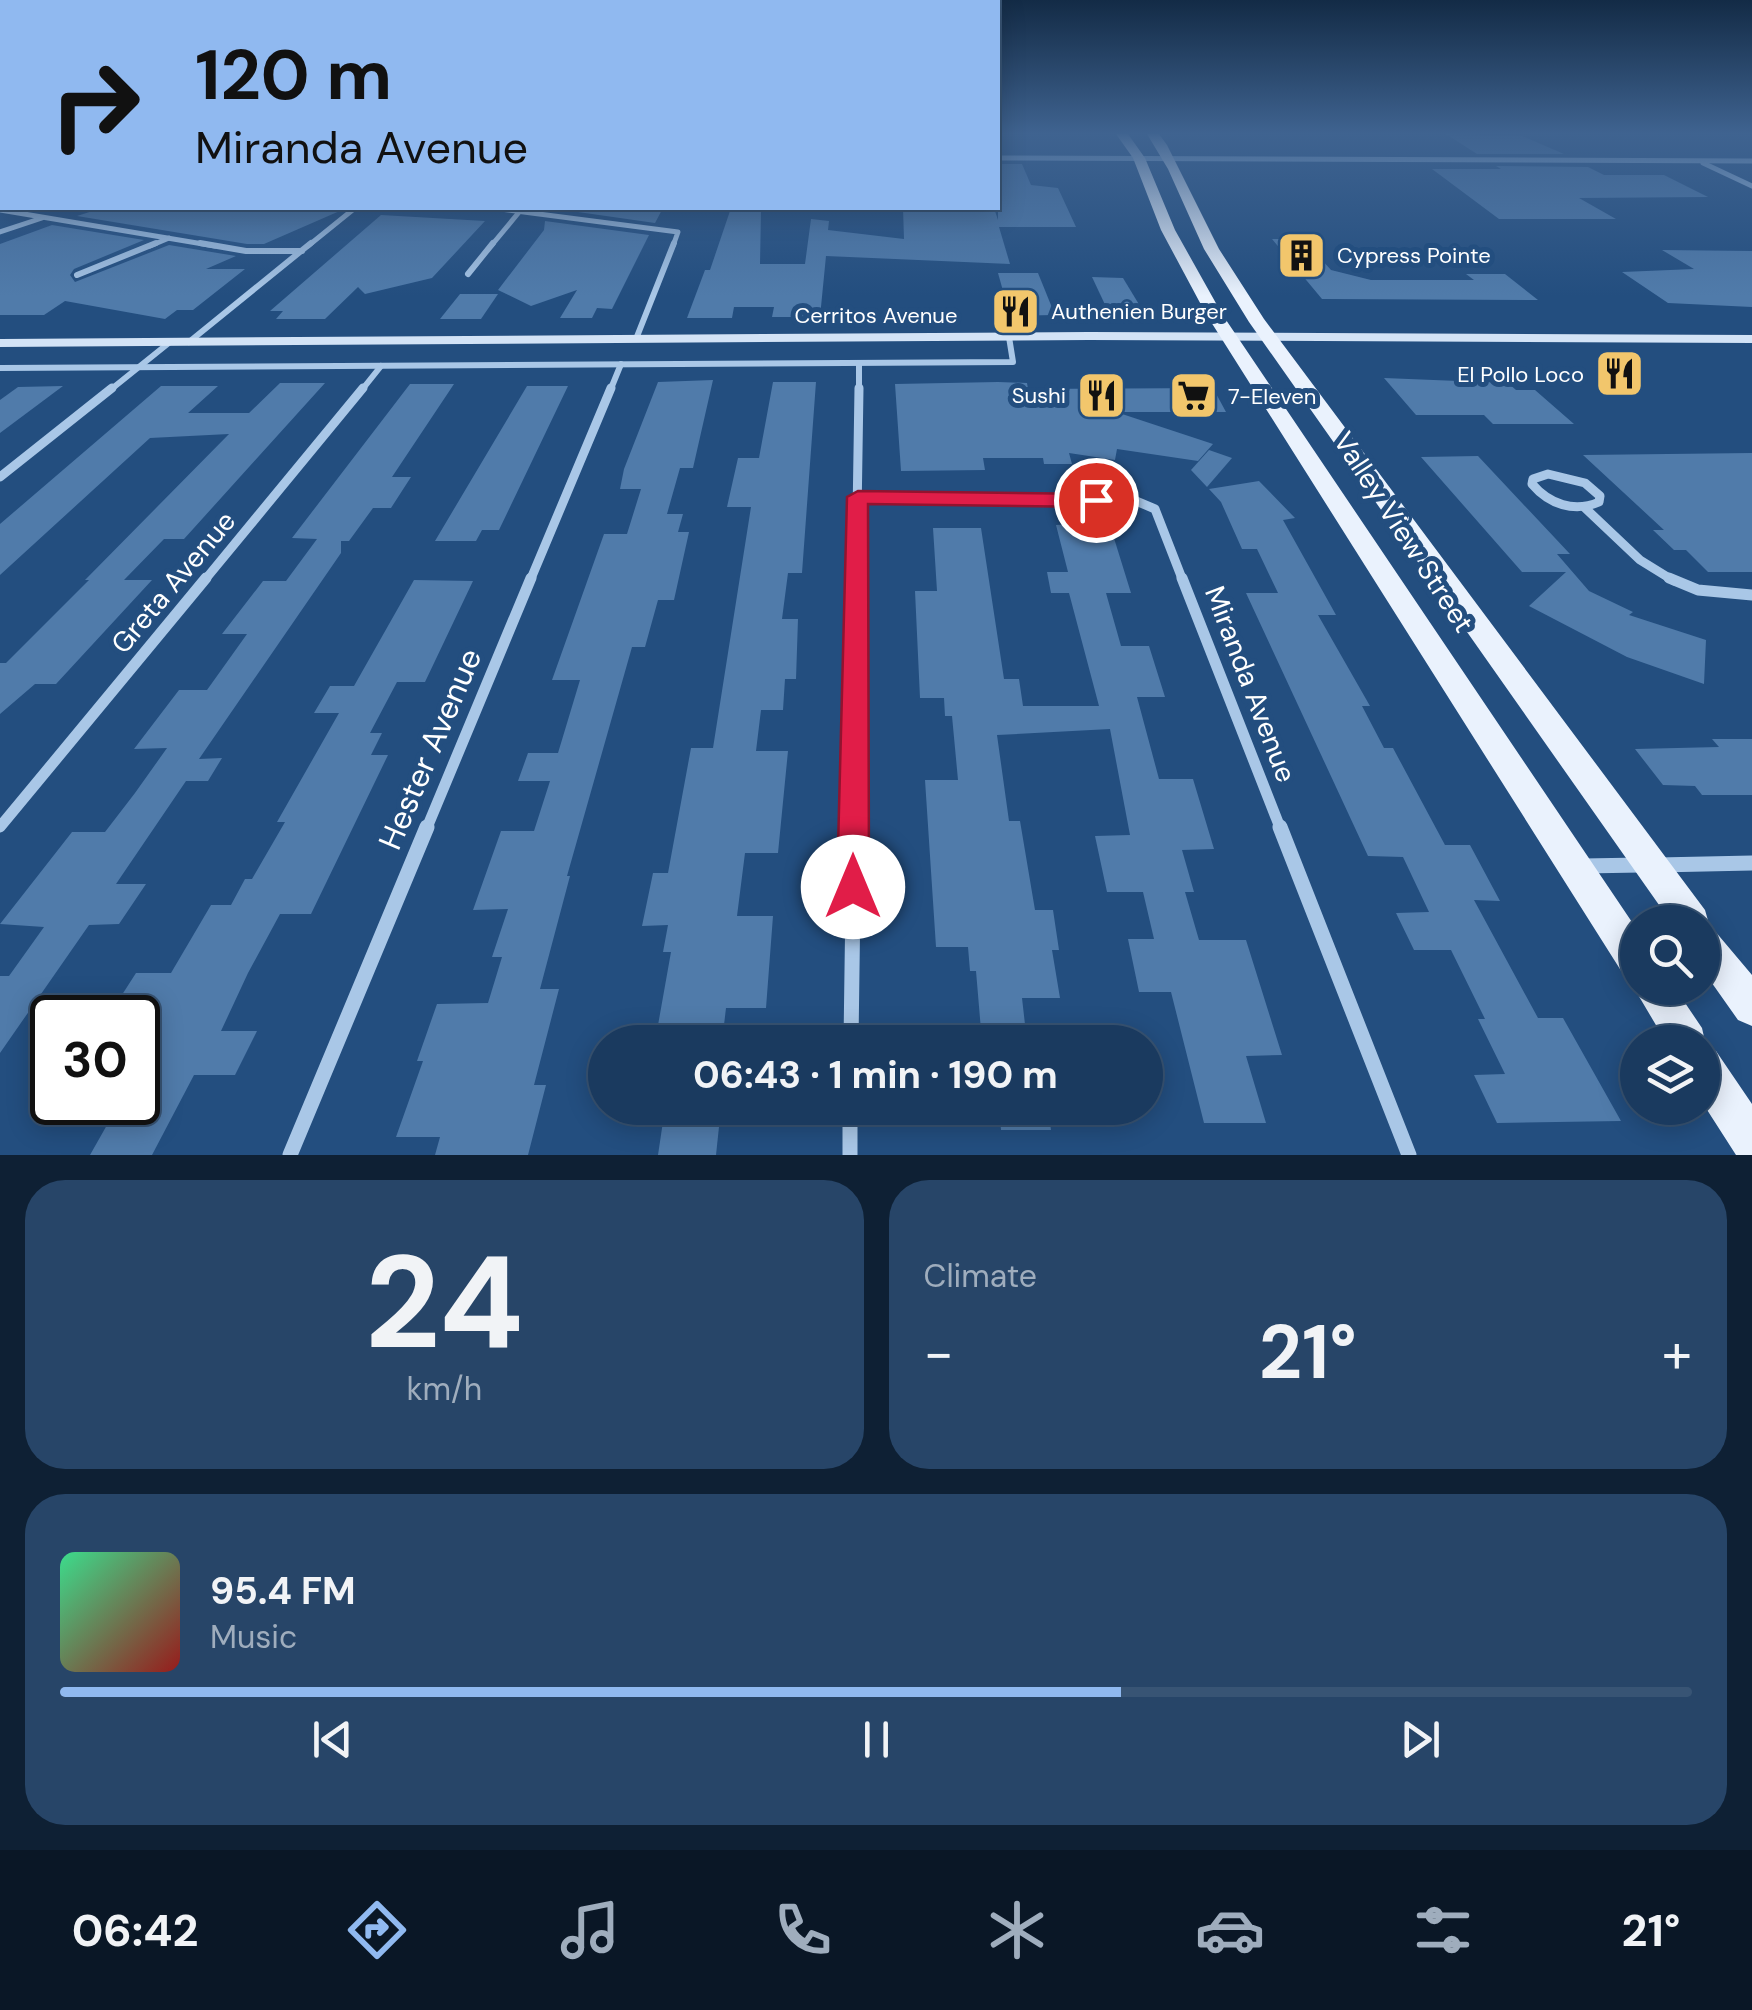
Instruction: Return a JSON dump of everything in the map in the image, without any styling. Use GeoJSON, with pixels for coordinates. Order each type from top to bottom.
{"type":"FeatureCollection","features":[{"type":"Feature","properties":{"kind":"main road","name":"Valley View Street"},"geometry":{"type":"LineString","coordinates":[[1151,188],[1168,230],[1231,336],[1620,936]]}},
{"type":"Feature","properties":{"kind":"main road","name":"Valley View Street"},"geometry":{"type":"LineString","coordinates":[[1184,188],[1202,231],[1268,336],[1679,905]]}},
{"type":"Feature","properties":{"kind":"main road","name":"Cerritos Avenue"},"geometry":{"type":"LineString","coordinates":[[0,343],[1009,336],[1752,339]]}},
{"type":"Feature","properties":{"kind":"main road"},"geometry":{"type":"LineString","coordinates":[[1720,963],[1752,1007]]}},
{"type":"Feature","properties":{"kind":"main road"},"geometry":{"type":"LineString","coordinates":[[1720,1092],[1752,1141]]}},
{"type":"Feature","properties":{"kind":"street"},"geometry":{"type":"LineString","coordinates":[[0,210],[246,251],[302,251]]}},
{"type":"Feature","properties":{"kind":"street"},"geometry":{"type":"LineString","coordinates":[[189,342],[353,210]]}},
{"type":"Feature","properties":{"kind":"street"},"geometry":{"type":"LineString","coordinates":[[511,210],[678,232],[636,339]]}},
{"type":"Feature","properties":{"kind":"street"},"geometry":{"type":"LineString","coordinates":[[468,274],[520,211]]}},
{"type":"Feature","properties":{"kind":"street"},"geometry":{"type":"LineString","coordinates":[[0,232],[43,217]]}},
{"type":"Feature","properties":{"kind":"street"},"geometry":{"type":"LineString","coordinates":[[77,275],[171,238]]}},
{"type":"Feature","properties":{"kind":"street"},"geometry":{"type":"LineString","coordinates":[[0,368],[1013,362],[1009,336]]}},
{"type":"Feature","properties":{"kind":"street"},"geometry":{"type":"LineString","coordinates":[[0,477],[170,342]]}},
{"type":"Feature","properties":{"kind":"street"},"geometry":{"type":"LineString","coordinates":[[851,1025],[859,363]]}},
{"type":"Feature","properties":{"kind":"street","name":"Hester Avenue"},"geometry":{"type":"LineString","coordinates":[[290,1155],[621,364]]}},
{"type":"Feature","properties":{"kind":"street","name":"Greta Avenue"},"geometry":{"type":"LineString","coordinates":[[0,827],[382,366]]}},
{"type":"Feature","properties":{"kind":"street"},"geometry":{"type":"LineString","coordinates":[[1584,507],[1600,502],[1600,496],[1585,483],[1548,474],[1533,479],[1532,484],[1546,498],[1584,507],[1652,573],[1675,584],[1720,596],[1752,596]]}},
{"type":"Feature","properties":{"kind":"street","name":"Miranda Avenue"},"geometry":{"type":"LineString","coordinates":[[858,497],[1136,501],[1155,509],[1410,1155]]}},
{"type":"Feature","properties":{"kind":"street"},"geometry":{"type":"LineString","coordinates":[[1574,866],[1752,863]]}},
{"type":"Feature","properties":{"kind":"street"},"geometry":{"type":"LineString","coordinates":[[850,1125],[850,1155]]}},
{"type":"Feature","properties":{"kind":"building"},"geometry":{"type":"Polygon","coordinates":[[[1000,188],[1057,188],[1076,227],[999,227],[1010,264],[826,256],[820,317],[772,317],[774,307],[734,307],[732,318],[687,318],[705,270],[710,270],[730,210],[761,211],[760,264],[805,264],[811,219],[829,221],[828,230],[904,239],[903,210],[995,210],[998,220],[1000,188]]]}},
{"type":"Feature","properties":{"kind":"building"},"geometry":{"type":"Polygon","coordinates":[[[1457,188],[1690,188],[1708,197],[1579,198],[1616,219],[1499,219],[1457,188]]]}},
{"type":"Feature","properties":{"kind":"building"},"geometry":{"type":"Polygon","coordinates":[[[96,210],[342,210],[264,244],[77,216],[96,210]]]}},
{"type":"Feature","properties":{"kind":"building"},"geometry":{"type":"Polygon","coordinates":[[[564,210],[662,210],[655,223],[564,210]]]}},
{"type":"Feature","properties":{"kind":"building"},"geometry":{"type":"Polygon","coordinates":[[[381,215],[485,221],[432,278],[365,294],[358,287],[325,319],[276,319],[283,311],[270,311],[381,215]]]}},
{"type":"Feature","properties":{"kind":"building"},"geometry":{"type":"Polygon","coordinates":[[[545,221],[649,235],[612,309],[597,308],[592,318],[560,318],[577,290],[531,306],[498,290],[544,230],[545,221]]]}},
{"type":"Feature","properties":{"kind":"building"},"geometry":{"type":"Polygon","coordinates":[[[52,225],[144,240],[74,269],[70,275],[75,282],[169,245],[236,256],[206,269],[245,269],[193,310],[177,310],[165,319],[65,301],[44,315],[0,315],[0,244],[52,225]]]}},
{"type":"Feature","properties":{"kind":"building","name":"Cypress Pointe"},"geometry":{"type":"Polygon","coordinates":[[[1272,239],[1303,239],[1331,270],[1371,280],[1474,280],[1466,274],[1505,274],[1538,300],[1322,299],[1272,239]]]}},
{"type":"Feature","properties":{"kind":"building"},"geometry":{"type":"Polygon","coordinates":[[[1662,250],[1752,251],[1752,307],[1668,303],[1622,272],[1694,269],[1662,250]]]}},
{"type":"Feature","properties":{"kind":"building"},"geometry":{"type":"Polygon","coordinates":[[[998,273],[1038,273],[1055,315],[1010,316],[998,273]]]}},
{"type":"Feature","properties":{"kind":"building"},"geometry":{"type":"Polygon","coordinates":[[[1092,277],[1123,278],[1143,311],[1108,311],[1092,277]]]}},
{"type":"Feature","properties":{"kind":"building"},"geometry":{"type":"Polygon","coordinates":[[[460,294],[498,294],[481,319],[440,319],[460,294]]]}},
{"type":"Feature","properties":{"kind":"building"},"geometry":{"type":"Polygon","coordinates":[[[1384,378],[1508,383],[1516,390],[1535,390],[1574,424],[1493,424],[1484,415],[1416,415],[1384,378]]]}},
{"type":"Feature","properties":{"kind":"building"},"geometry":{"type":"Polygon","coordinates":[[[713,380],[693,468],[680,468],[667,514],[683,514],[678,532],[689,532],[674,600],[658,600],[645,647],[632,647],[567,876],[540,989],[559,989],[534,1085],[546,1085],[528,1155],[435,1155],[440,1137],[396,1137],[423,1061],[417,1061],[437,1004],[488,1003],[502,957],[492,957],[508,909],[473,910],[501,831],[534,831],[550,781],[518,781],[528,753],[558,753],[580,680],[552,680],[604,534],[627,534],[641,489],[620,489],[624,469],[658,382],[713,380]]]}},
{"type":"Feature","properties":{"kind":"building"},"geometry":{"type":"Polygon","coordinates":[[[773,382],[816,382],[802,573],[788,573],[782,619],[798,619],[796,679],[785,679],[783,710],[761,710],[756,751],[788,751],[778,853],[745,853],[737,916],[773,916],[766,1008],[726,1008],[724,1025],[658,1025],[671,952],[663,952],[668,925],[642,926],[653,873],[668,873],[691,748],[713,748],[751,507],[727,507],[738,458],[759,458],[773,382]]]}},
{"type":"Feature","properties":{"kind":"building"},"geometry":{"type":"Polygon","coordinates":[[[280,383],[325,383],[184,539],[164,539],[124,580],[152,580],[56,684],[35,684],[0,714],[0,663],[6,663],[89,580],[85,580],[229,434],[150,438],[0,575],[0,524],[161,386],[218,386],[188,413],[249,413],[280,383]]]}},
{"type":"Feature","properties":{"kind":"building"},"geometry":{"type":"Polygon","coordinates":[[[1027,383],[1028,389],[1213,388],[1226,412],[1116,412],[1213,444],[1198,461],[1117,449],[1115,460],[1069,453],[1072,464],[1044,464],[1043,458],[983,458],[985,470],[901,471],[895,384],[1027,383]]]}},
{"type":"Feature","properties":{"kind":"building"},"geometry":{"type":"Polygon","coordinates":[[[410,384],[454,384],[392,477],[411,477],[391,508],[373,508],[349,541],[341,541],[341,553],[199,759],[222,758],[208,781],[186,781],[116,884],[146,884],[119,924],[89,925],[40,995],[30,995],[30,1010],[0,1053],[0,976],[9,976],[44,927],[0,924],[72,832],[105,832],[135,793],[167,748],[134,749],[179,690],[207,690],[247,634],[222,634],[263,581],[286,581],[317,539],[292,538],[410,384]]]}},
{"type":"Feature","properties":{"kind":"building"},"geometry":{"type":"Polygon","coordinates":[[[63,386],[0,433],[0,400],[18,387],[63,386]]]}},
{"type":"Feature","properties":{"kind":"building"},"geometry":{"type":"Polygon","coordinates":[[[527,386],[568,386],[499,530],[482,530],[476,541],[435,541],[527,386]]]}},
{"type":"Feature","properties":{"kind":"building"},"geometry":{"type":"Polygon","coordinates":[[[1209,450],[1232,458],[1207,487],[1191,470],[1209,450]]]}},
{"type":"Feature","properties":{"kind":"building"},"geometry":{"type":"Polygon","coordinates":[[[1752,453],[1752,572],[1708,572],[1686,550],[1674,550],[1653,530],[1664,530],[1583,455],[1752,453]]]}},
{"type":"Feature","properties":{"kind":"building"},"geometry":{"type":"Polygon","coordinates":[[[1478,456],[1570,554],[1557,554],[1589,591],[1633,612],[1629,615],[1706,640],[1704,684],[1627,657],[1529,606],[1566,572],[1522,572],[1421,457],[1478,456]]]}},
{"type":"Feature","properties":{"kind":"building"},"geometry":{"type":"Polygon","coordinates":[[[1259,481],[1295,518],[1283,520],[1336,615],[1318,615],[1370,706],[1362,706],[1384,748],[1393,748],[1445,845],[1470,845],[1500,901],[1474,900],[1538,1018],[1563,1018],[1620,1121],[1497,1123],[1474,1075],[1505,1074],[1478,1019],[1485,1019],[1451,950],[1414,950],[1396,913],[1429,912],[1403,857],[1368,856],[1246,593],[1278,593],[1257,549],[1242,549],[1221,502],[1209,489],[1259,481]]]}},
{"type":"Feature","properties":{"kind":"building"},"geometry":{"type":"Polygon","coordinates":[[[1109,522],[1131,593],[1106,593],[1121,646],[1149,646],[1165,697],[1137,697],[1159,779],[1193,779],[1214,849],[1182,850],[1194,892],[1185,892],[1199,940],[1246,940],[1282,1055],[1246,1056],[1266,1123],[1204,1123],[1171,992],[1139,992],[1128,939],[1154,939],[1143,892],[1107,892],[1095,836],[1130,835],[1110,729],[997,735],[1009,821],[1020,821],[1035,910],[1053,910],[1059,950],[1052,950],[1060,998],[1022,998],[1025,1025],[981,1025],[976,971],[970,971],[968,947],[936,947],[925,780],[958,780],[952,716],[945,716],[944,698],[920,698],[915,591],[937,591],[933,528],[981,528],[1004,679],[1019,679],[1023,706],[1099,706],[1069,593],[1051,593],[1047,572],[1068,572],[1056,525],[1109,522]]]}},
{"type":"Feature","properties":{"kind":"building"},"geometry":{"type":"Polygon","coordinates":[[[414,580],[473,581],[425,682],[397,682],[370,733],[382,733],[371,755],[388,755],[311,914],[280,914],[248,973],[221,1031],[257,1031],[235,1075],[194,1075],[152,1155],[90,1155],[107,1125],[160,1125],[160,995],[122,995],[136,973],[171,973],[211,905],[231,905],[245,879],[252,879],[285,822],[277,822],[339,713],[314,713],[330,686],[354,686],[414,580]]]}},
{"type":"Feature","properties":{"kind":"building"},"geometry":{"type":"Polygon","coordinates":[[[1712,739],[1752,739],[1752,795],[1702,795],[1695,786],[1663,785],[1635,749],[1719,747],[1712,739]]]}},
{"type":"Feature","properties":{"kind":"building"},"geometry":{"type":"Polygon","coordinates":[[[662,1125],[719,1125],[716,1155],[658,1155],[662,1125]]]}},
{"type":"Feature","properties":{"kind":"building"},"geometry":{"type":"Polygon","coordinates":[[[1001,1125],[1050,1125],[1051,1130],[1001,1130],[1001,1125]]]}},
{"type":"Feature","properties":{"kind":"place","name":"Cypress Pointe"},"geometry":{"type":"Point","coordinates":[1302,255]}},
{"type":"Feature","properties":{"kind":"place","name":"Authenien Burger"},"geometry":{"type":"Point","coordinates":[1016,311]}},
{"type":"Feature","properties":{"kind":"place","name":"El Pollo Loco"},"geometry":{"type":"Point","coordinates":[1619,374]}},
{"type":"Feature","properties":{"kind":"place","name":"Sushi"},"geometry":{"type":"Point","coordinates":[1101,395]}},
{"type":"Feature","properties":{"kind":"place","name":"7-Eleven"},"geometry":{"type":"Point","coordinates":[1193,396]}},
{"type":"Feature","properties":{"kind":"route"},"geometry":{"type":"LineString","coordinates":[[853,887],[858,497],[1096,500]]}}]}
